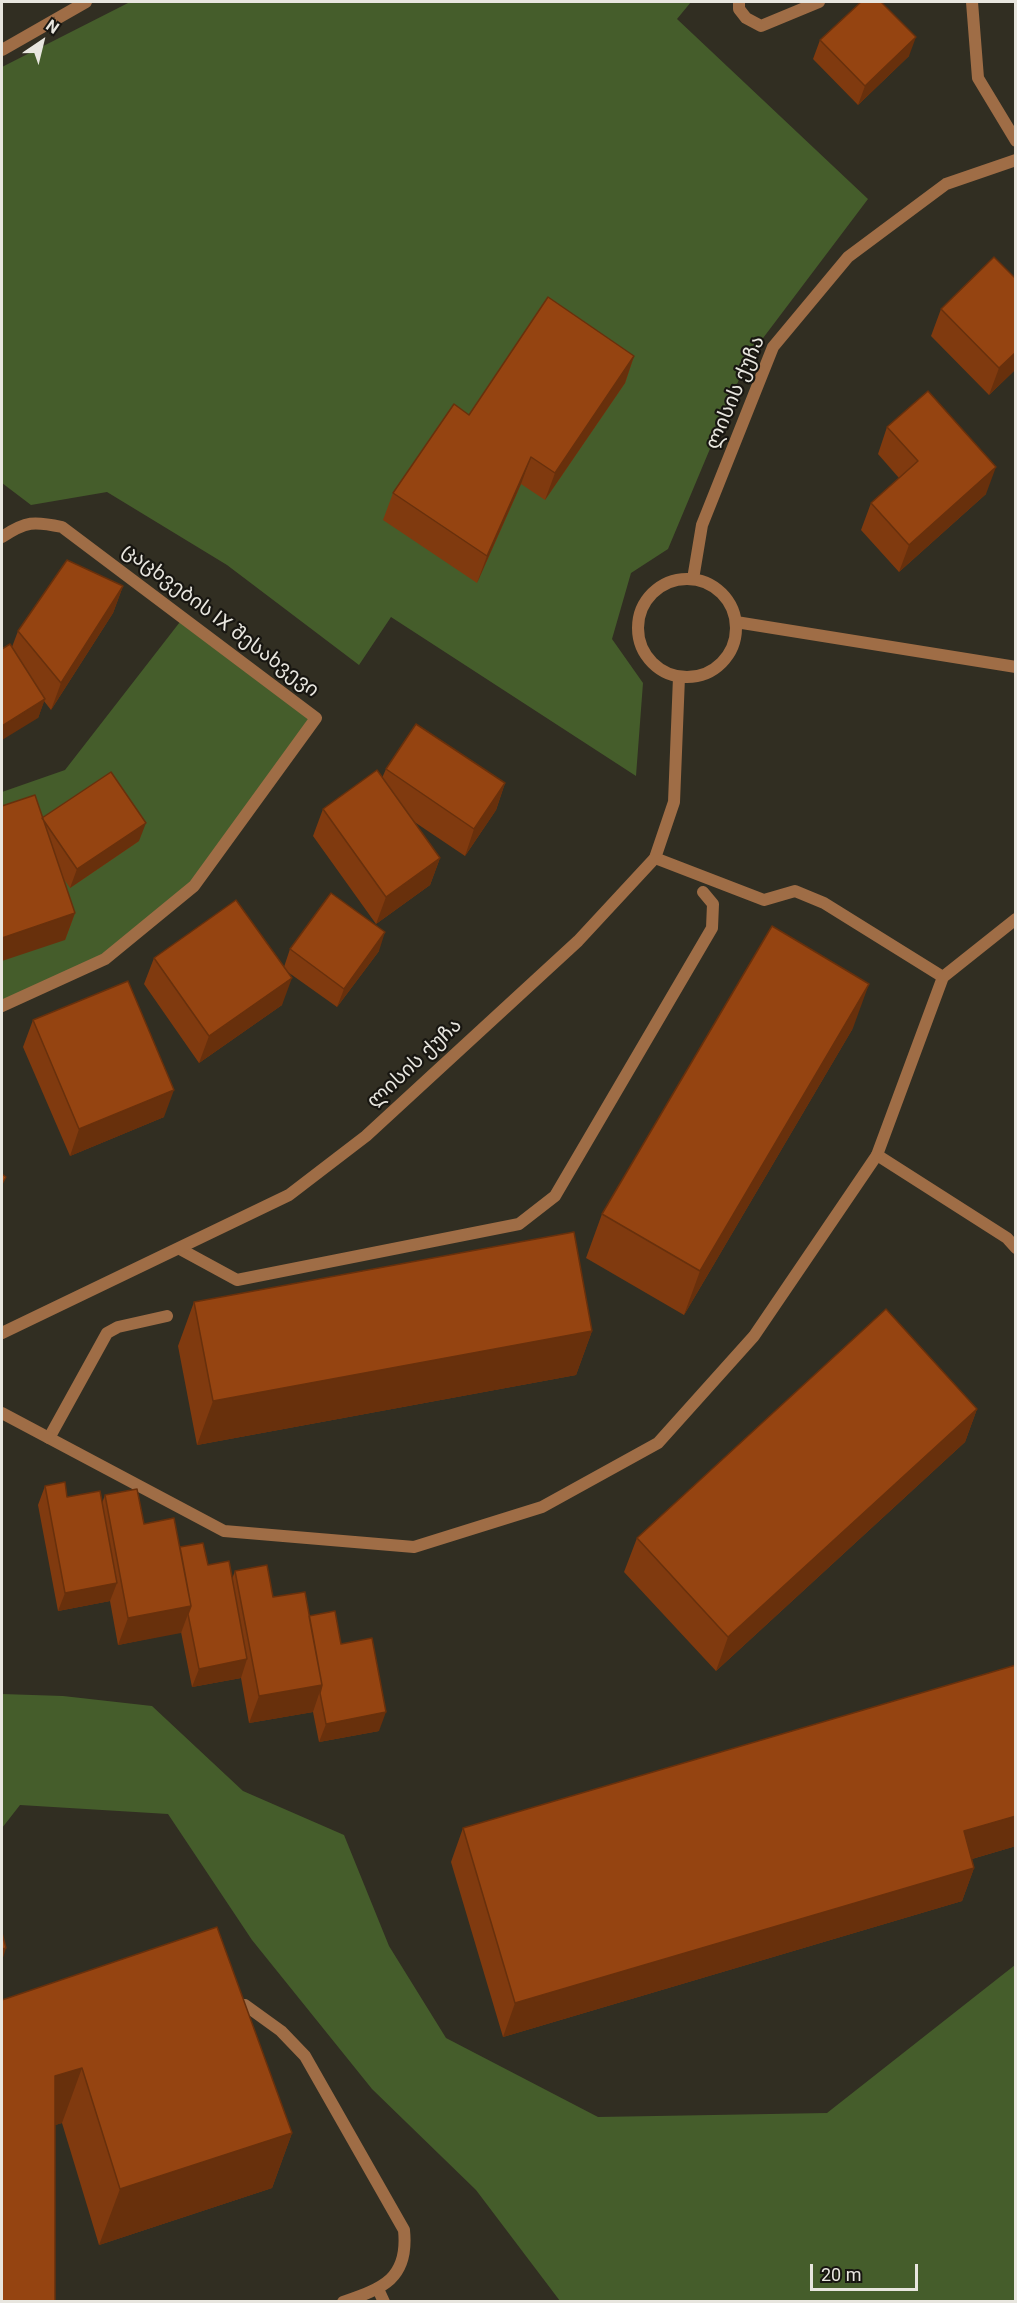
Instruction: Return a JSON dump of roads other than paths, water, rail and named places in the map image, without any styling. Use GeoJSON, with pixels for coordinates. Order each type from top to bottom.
{"type":"FeatureCollection","features":[{"type":"Feature","properties":{"kind":"street"},"geometry":{"type":"LineString","coordinates":[[2,50],[86,2]]}},
{"type":"Feature","properties":{"kind":"street"},"geometry":{"type":"LineString","coordinates":[[739,2],[739,9],[746,18],[762,26],[819,2]]}},
{"type":"Feature","properties":{"kind":"street"},"geometry":{"type":"LineString","coordinates":[[972,2],[978,78],[1016,141]]}},
{"type":"Feature","properties":{"kind":"street","name":"ლისის ქუჩა"},"geometry":{"type":"LineString","coordinates":[[693,579],[702,525],[773,347],[848,257],[946,184],[1016,160]]}},
{"type":"Feature","properties":{"kind":"street","name":"ცაცხვების IX შესახვევი"},"geometry":{"type":"LineString","coordinates":[[2,537],[20,525],[37,522],[62,527],[315,718],[194,886],[105,959],[2,1006]]}},
{"type":"Feature","properties":{"kind":"street"},"geometry":{"type":"LineString","coordinates":[[679,579],[693,579],[722,593],[729,602],[736,622],[735,641],[727,657],[714,670],[698,677],[679,677],[654,666],[645,655],[639,642],[639,615],[645,602],[654,591],[666,583],[679,579]]}},
{"type":"Feature","properties":{"kind":"street"},"geometry":{"type":"LineString","coordinates":[[736,622],[1016,667]]}},
{"type":"Feature","properties":{"kind":"street","name":"ლისის ქუჩა"},"geometry":{"type":"LineString","coordinates":[[2,1333],[289,1195],[366,1136],[578,941],[655,858],[674,802],[679,677]]}},
{"type":"Feature","properties":{"kind":"street"},"geometry":{"type":"LineString","coordinates":[[655,858],[764,900],[795,891],[824,903],[943,977]]}},
{"type":"Feature","properties":{"kind":"street"},"geometry":{"type":"LineString","coordinates":[[180,1249],[237,1280],[519,1224],[555,1196],[712,928],[713,904],[703,892]]}},
{"type":"Feature","properties":{"kind":"street"},"geometry":{"type":"LineString","coordinates":[[2,1413],[224,1532],[414,1547],[542,1508],[657,1443],[754,1336],[877,1155],[943,977],[1016,918]]}},
{"type":"Feature","properties":{"kind":"street"},"geometry":{"type":"LineString","coordinates":[[877,1155],[1007,1238],[1016,1248]]}},
{"type":"Feature","properties":{"kind":"street"},"geometry":{"type":"LineString","coordinates":[[49,1438],[106,1332],[167,1316]]}},
{"type":"Feature","properties":{"kind":"street"},"geometry":{"type":"LineString","coordinates":[[245,2005],[281,2031],[305,2056],[404,2230],[406,2248],[390,2281],[378,2289],[344,2301]]}},
{"type":"Feature","properties":{"kind":"street"},"geometry":{"type":"LineString","coordinates":[[378,2289],[384,2301]]}}]}
